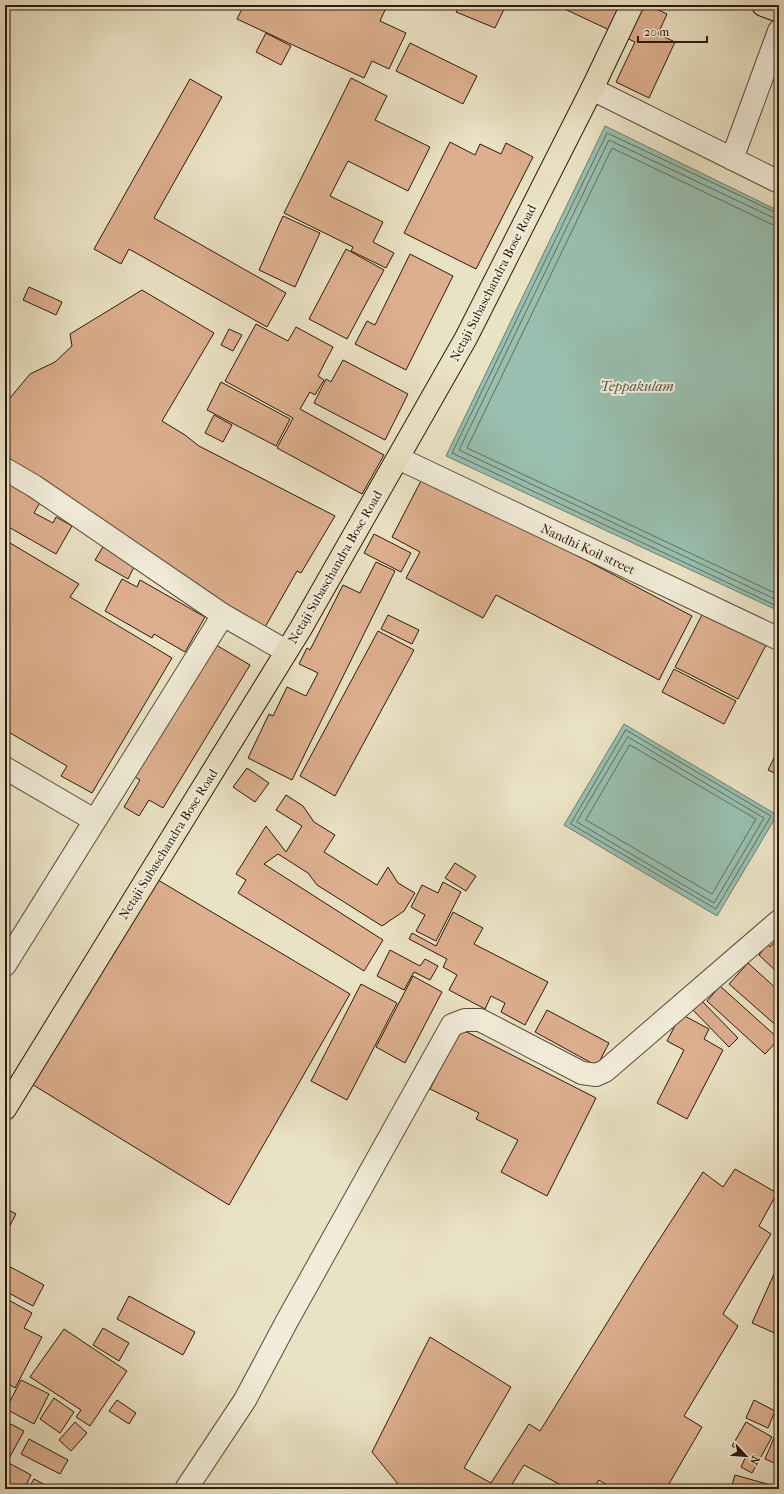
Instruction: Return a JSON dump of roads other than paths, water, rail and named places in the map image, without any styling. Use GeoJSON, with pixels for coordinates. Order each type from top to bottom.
{"type":"FeatureCollection","features":[{"type":"Feature","properties":{"kind":"main road","name":"Netaji Subaschandra Bose Road"},"geometry":{"type":"LineString","coordinates":[[5,1109],[286,651],[398,458],[466,338],[592,89],[632,5]]}},
{"type":"Feature","properties":{"kind":"main road"},"geometry":{"type":"LineString","coordinates":[[762,5],[779,11]]}},
{"type":"Feature","properties":{"kind":"street"},"geometry":{"type":"LineString","coordinates":[[732,159],[779,31]]}},
{"type":"Feature","properties":{"kind":"street"},"geometry":{"type":"LineString","coordinates":[[592,89],[779,182]]}},
{"type":"Feature","properties":{"kind":"street","name":"Nandhi Koil street"},"geometry":{"type":"LineString","coordinates":[[398,458],[779,639]]}},
{"type":"Feature","properties":{"kind":"street"},"geometry":{"type":"LineString","coordinates":[[5,469],[34,486],[223,615],[286,651]]}},
{"type":"Feature","properties":{"kind":"street"},"geometry":{"type":"LineString","coordinates":[[5,965],[223,615]]}},
{"type":"Feature","properties":{"kind":"street"},"geometry":{"type":"LineString","coordinates":[[5,768],[94,820]]}},
{"type":"Feature","properties":{"kind":"street"},"geometry":{"type":"LineString","coordinates":[[186,1489],[245,1400],[287,1321],[452,1025],[465,1020],[480,1020],[582,1073],[596,1075],[605,1071],[779,921]]}},
{"type":"Feature","properties":{"kind":"water","name":"Teppakulam"},"geometry":{"type":"Polygon","coordinates":[[[605,126],[779,211],[779,611],[446,456],[605,126]]]}},
{"type":"Feature","properties":{"kind":"water"},"geometry":{"type":"Polygon","coordinates":[[[624,724],[777,815],[717,916],[564,825],[624,724]]]}}]}
